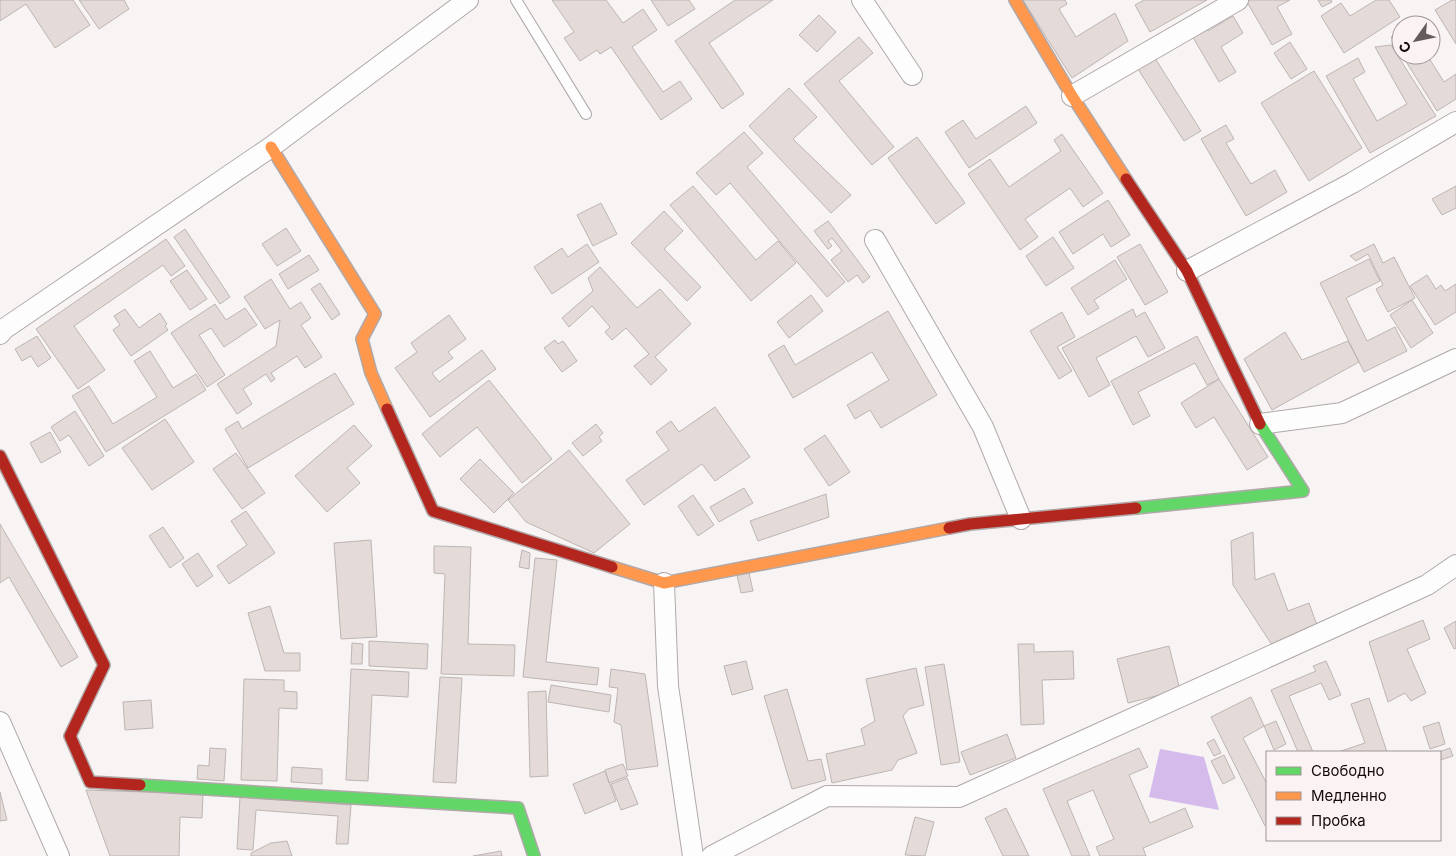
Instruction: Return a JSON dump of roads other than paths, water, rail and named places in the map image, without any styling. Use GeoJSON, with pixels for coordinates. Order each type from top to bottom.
{"type":"FeatureCollection","features":[{"type":"Feature","properties":{"kind":"street"},"geometry":{"type":"LineString","coordinates":[[0,334],[4,329],[271,147],[468,0]]}},
{"type":"Feature","properties":{"kind":"street"},"geometry":{"type":"LineString","coordinates":[[862,0],[912,75]]}},
{"type":"Feature","properties":{"kind":"street"},"geometry":{"type":"LineString","coordinates":[[271,147],[375,314],[362,339],[371,373],[434,511],[471,524],[664,583],[970,524],[1303,491],[1260,424],[1187,271],[1072,96],[1015,0]]}},
{"type":"Feature","properties":{"kind":"street"},"geometry":{"type":"LineString","coordinates":[[1072,96],[1238,0]]}},
{"type":"Feature","properties":{"kind":"street"},"geometry":{"type":"LineString","coordinates":[[1187,271],[1352,183],[1456,122]]}},
{"type":"Feature","properties":{"kind":"street"},"geometry":{"type":"LineString","coordinates":[[875,240],[983,427],[1021,519]]}},
{"type":"Feature","properties":{"kind":"street"},"geometry":{"type":"LineString","coordinates":[[1260,424],[1342,413],[1456,359]]}},
{"type":"Feature","properties":{"kind":"street"},"geometry":{"type":"LineString","coordinates":[[0,456],[104,665],[70,736],[90,782],[518,808],[534,856]]}},
{"type":"Feature","properties":{"kind":"street"},"geometry":{"type":"LineString","coordinates":[[712,856],[827,796],[959,797],[1427,585],[1456,565]]}},
{"type":"Feature","properties":{"kind":"street"},"geometry":{"type":"LineString","coordinates":[[664,583],[668,686],[693,856]]}},
{"type":"Feature","properties":{"kind":"street"},"geometry":{"type":"LineString","coordinates":[[0,722],[59,856]]}},
{"type":"Feature","properties":{"kind":"lane"},"geometry":{"type":"LineString","coordinates":[[516,0],[586,114]]}}]}
